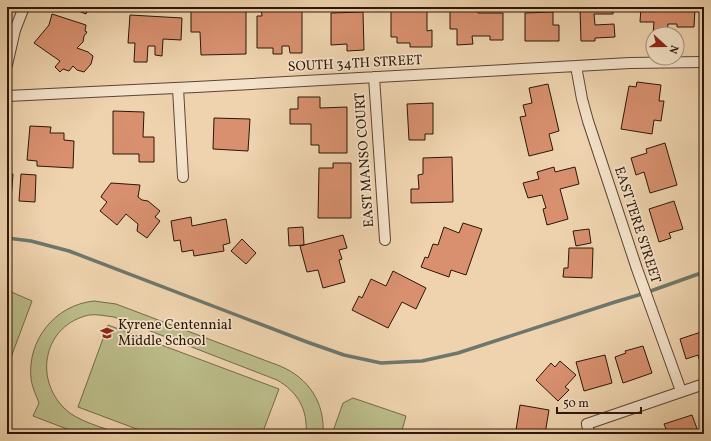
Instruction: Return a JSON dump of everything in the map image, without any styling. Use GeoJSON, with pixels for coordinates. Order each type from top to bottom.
{"type":"FeatureCollection","features":[{"type":"Feature","properties":{"kind":"street"},"geometry":{"type":"LineString","coordinates":[[7,65],[16,30],[24,7]]}},
{"type":"Feature","properties":{"kind":"street","name":"SOUTH 34TH STREET"},"geometry":{"type":"LineString","coordinates":[[7,96],[374,78],[630,63],[704,62]]}},
{"type":"Feature","properties":{"kind":"street","name":"EAST TERE STREET"},"geometry":{"type":"LineString","coordinates":[[576,66],[588,121],[636,269],[681,391]]}},
{"type":"Feature","properties":{"kind":"street","name":"EAST MANSO COURT"},"geometry":{"type":"LineString","coordinates":[[374,78],[385,240]]}},
{"type":"Feature","properties":{"kind":"street"},"geometry":{"type":"LineString","coordinates":[[178,88],[183,177]]}},
{"type":"Feature","properties":{"kind":"street"},"geometry":{"type":"LineString","coordinates":[[588,429],[681,391],[704,384]]}},
{"type":"Feature","properties":{"kind":"green space"},"geometry":{"type":"Polygon","coordinates":[[[7,290],[32,301],[7,368],[7,290]]]}},
{"type":"Feature","properties":{"kind":"green space"},"geometry":{"type":"Polygon","coordinates":[[[94,301],[116,304],[290,371],[307,385],[318,402],[323,423],[323,434],[306,434],[305,417],[300,402],[291,390],[277,380],[114,317],[98,315],[89,315],[74,321],[62,330],[53,341],[48,354],[47,368],[49,383],[55,396],[70,413],[91,424],[121,434],[80,434],[33,416],[39,403],[31,379],[31,365],[39,338],[46,327],[67,309],[94,301]]]}},
{"type":"Feature","properties":{"kind":"green space"},"geometry":{"type":"Polygon","coordinates":[[[108,325],[279,389],[262,434],[150,434],[78,407],[108,325]]]}},
{"type":"Feature","properties":{"kind":"green space"},"geometry":{"type":"Polygon","coordinates":[[[353,398],[406,416],[401,434],[332,434],[343,403],[353,398]]]}},
{"type":"Feature","properties":{"kind":"building"},"geometry":{"type":"Polygon","coordinates":[[[69,7],[89,7],[86,14],[69,7]]]}},
{"type":"Feature","properties":{"kind":"building"},"geometry":{"type":"Polygon","coordinates":[[[450,7],[478,7],[478,13],[503,13],[503,40],[490,40],[490,36],[472,36],[473,44],[457,45],[457,29],[450,29],[450,7]]]}},
{"type":"Feature","properties":{"kind":"building"},"geometry":{"type":"Polygon","coordinates":[[[580,7],[613,7],[613,14],[594,14],[595,25],[614,24],[615,37],[595,38],[595,41],[581,41],[580,7]]]}},
{"type":"Feature","properties":{"kind":"building"},"geometry":{"type":"Polygon","coordinates":[[[653,7],[704,7],[704,9],[695,9],[694,27],[677,26],[677,24],[668,24],[668,26],[654,26],[654,22],[640,22],[641,8],[653,9],[653,7]]]}},
{"type":"Feature","properties":{"kind":"building"},"geometry":{"type":"Polygon","coordinates":[[[191,8],[246,8],[246,54],[201,55],[200,32],[191,32],[191,8]]]}},
{"type":"Feature","properties":{"kind":"building"},"geometry":{"type":"Polygon","coordinates":[[[261,8],[302,8],[302,53],[290,53],[289,46],[282,46],[282,54],[273,54],[273,48],[257,48],[257,16],[262,16],[261,8]]]}},
{"type":"Feature","properties":{"kind":"building"},"geometry":{"type":"Polygon","coordinates":[[[427,9],[427,31],[432,30],[432,47],[410,47],[410,43],[397,43],[397,37],[391,37],[391,10],[427,9]]]}},
{"type":"Feature","properties":{"kind":"building"},"geometry":{"type":"Polygon","coordinates":[[[363,12],[364,50],[347,51],[347,44],[331,45],[331,13],[363,12]]]}},
{"type":"Feature","properties":{"kind":"building"},"geometry":{"type":"Polygon","coordinates":[[[553,12],[553,25],[559,25],[559,41],[525,41],[525,13],[553,12]]]}},
{"type":"Feature","properties":{"kind":"building"},"geometry":{"type":"Polygon","coordinates":[[[52,14],[86,25],[85,31],[87,32],[84,36],[83,42],[77,48],[88,52],[93,56],[91,64],[84,72],[77,70],[73,66],[69,71],[63,69],[60,72],[55,67],[60,61],[34,43],[49,25],[52,14]]]}},
{"type":"Feature","properties":{"kind":"building"},"geometry":{"type":"Polygon","coordinates":[[[130,15],[182,18],[181,40],[163,39],[162,56],[155,55],[155,46],[148,46],[147,62],[134,62],[135,43],[128,43],[130,15]]]}},
{"type":"Feature","properties":{"kind":"building"},"geometry":{"type":"Polygon","coordinates":[[[637,82],[661,85],[659,101],[664,101],[661,121],[654,120],[652,134],[621,129],[629,86],[636,87],[637,82]]]}},
{"type":"Feature","properties":{"kind":"building"},"geometry":{"type":"Polygon","coordinates":[[[548,84],[559,131],[549,134],[553,150],[529,156],[520,117],[526,116],[523,105],[532,103],[529,88],[548,84]]]}},
{"type":"Feature","properties":{"kind":"building"},"geometry":{"type":"Polygon","coordinates":[[[298,97],[320,97],[320,108],[347,107],[347,153],[319,153],[319,145],[311,145],[311,124],[290,124],[290,109],[298,109],[298,97]]]}},
{"type":"Feature","properties":{"kind":"building"},"geometry":{"type":"Polygon","coordinates":[[[433,103],[433,134],[425,134],[425,140],[409,140],[407,104],[433,103]]]}},
{"type":"Feature","properties":{"kind":"building"},"geometry":{"type":"Polygon","coordinates":[[[113,111],[144,112],[143,137],[154,137],[154,162],[139,162],[139,154],[113,154],[113,111]]]}},
{"type":"Feature","properties":{"kind":"building"},"geometry":{"type":"Polygon","coordinates":[[[214,118],[250,119],[248,151],[213,149],[214,118]]]}},
{"type":"Feature","properties":{"kind":"building"},"geometry":{"type":"Polygon","coordinates":[[[30,126],[51,127],[50,133],[64,133],[64,140],[74,141],[73,168],[37,166],[37,161],[27,160],[30,126]]]}},
{"type":"Feature","properties":{"kind":"building"},"geometry":{"type":"Polygon","coordinates":[[[665,143],[677,185],[650,193],[644,172],[636,175],[631,158],[647,153],[646,149],[665,143]]]}},
{"type":"Feature","properties":{"kind":"building"},"geometry":{"type":"Polygon","coordinates":[[[452,157],[453,202],[411,203],[411,189],[419,189],[418,175],[423,174],[423,158],[452,157]]]}},
{"type":"Feature","properties":{"kind":"building"},"geometry":{"type":"Polygon","coordinates":[[[333,163],[351,163],[351,218],[318,218],[319,168],[333,168],[333,163]]]}},
{"type":"Feature","properties":{"kind":"building"},"geometry":{"type":"Polygon","coordinates":[[[554,167],[555,172],[575,167],[579,184],[560,189],[568,219],[547,225],[543,209],[546,208],[542,195],[528,198],[523,183],[539,179],[537,172],[554,167]]]}},
{"type":"Feature","properties":{"kind":"building"},"geometry":{"type":"Polygon","coordinates":[[[7,174],[13,174],[11,200],[7,200],[7,174]]]}},
{"type":"Feature","properties":{"kind":"building"},"geometry":{"type":"Polygon","coordinates":[[[21,174],[36,175],[35,202],[19,201],[21,174]]]}},
{"type":"Feature","properties":{"kind":"building"},"geometry":{"type":"Polygon","coordinates":[[[111,183],[140,185],[138,197],[142,200],[148,201],[160,211],[155,217],[160,221],[147,238],[137,231],[138,224],[126,214],[117,225],[100,211],[107,202],[101,197],[111,183]]]}},
{"type":"Feature","properties":{"kind":"building"},"geometry":{"type":"Polygon","coordinates":[[[674,201],[683,229],[669,233],[671,238],[659,242],[649,209],[674,201]]]}},
{"type":"Feature","properties":{"kind":"building"},"geometry":{"type":"Polygon","coordinates":[[[191,217],[192,226],[226,219],[230,243],[223,245],[224,251],[194,256],[193,250],[182,252],[180,240],[174,241],[171,221],[191,217]]]}},
{"type":"Feature","properties":{"kind":"building"},"geometry":{"type":"Polygon","coordinates":[[[463,223],[482,229],[466,275],[451,270],[449,277],[421,267],[425,257],[428,258],[433,244],[438,245],[444,227],[459,233],[463,223]]]}},
{"type":"Feature","properties":{"kind":"building"},"geometry":{"type":"Polygon","coordinates":[[[303,227],[304,245],[289,246],[288,228],[303,227]]]}},
{"type":"Feature","properties":{"kind":"building"},"geometry":{"type":"Polygon","coordinates":[[[589,229],[591,243],[576,246],[573,231],[589,229]]]}},
{"type":"Feature","properties":{"kind":"building"},"geometry":{"type":"Polygon","coordinates":[[[343,235],[347,248],[339,250],[342,259],[339,260],[345,282],[323,288],[318,270],[307,272],[300,246],[343,235]]]}},
{"type":"Feature","properties":{"kind":"building"},"geometry":{"type":"Polygon","coordinates":[[[242,239],[256,253],[246,264],[231,251],[242,239]]]}},
{"type":"Feature","properties":{"kind":"building"},"geometry":{"type":"Polygon","coordinates":[[[569,248],[593,248],[592,278],[563,277],[564,268],[568,268],[569,248]]]}},
{"type":"Feature","properties":{"kind":"building"},"geometry":{"type":"Polygon","coordinates":[[[393,271],[426,288],[416,309],[402,302],[388,328],[352,310],[359,296],[362,298],[371,279],[386,286],[393,271]]]}},
{"type":"Feature","properties":{"kind":"building"},"geometry":{"type":"Polygon","coordinates":[[[704,331],[704,358],[699,359],[698,355],[686,359],[680,339],[704,331]]]}},
{"type":"Feature","properties":{"kind":"building"},"geometry":{"type":"Polygon","coordinates":[[[643,346],[652,373],[623,383],[615,357],[626,353],[625,351],[643,346]]]}},
{"type":"Feature","properties":{"kind":"building"},"geometry":{"type":"Polygon","coordinates":[[[605,355],[612,383],[584,391],[576,362],[605,355]]]}},
{"type":"Feature","properties":{"kind":"building"},"geometry":{"type":"Polygon","coordinates":[[[560,361],[576,375],[565,387],[569,390],[558,401],[536,380],[551,363],[555,367],[560,361]]]}},
{"type":"Feature","properties":{"kind":"building"},"geometry":{"type":"Polygon","coordinates":[[[520,405],[549,410],[545,434],[517,434],[518,430],[516,430],[520,405]]]}},
{"type":"Feature","properties":{"kind":"building"},"geometry":{"type":"Polygon","coordinates":[[[704,413],[704,423],[701,414],[704,413]]]}},
{"type":"Feature","properties":{"kind":"building"},"geometry":{"type":"Polygon","coordinates":[[[692,415],[699,434],[668,434],[664,424],[692,415]]]}},
{"type":"Feature","properties":{"kind":"building"},"geometry":{"type":"Polygon","coordinates":[[[645,431],[645,434],[626,434],[626,432],[645,431]]]}},
{"type":"Feature","properties":{"kind":"waterway"},"geometry":{"type":"LineString","coordinates":[[7,238],[31,241],[69,251],[307,342],[344,355],[381,363],[422,361],[458,353],[645,293],[704,272]]}},
{"type":"Feature","properties":{"kind":"place","name":"Kyrene Centennial Middle School"},"geometry":{"type":"Point","coordinates":[107,333]}}]}
